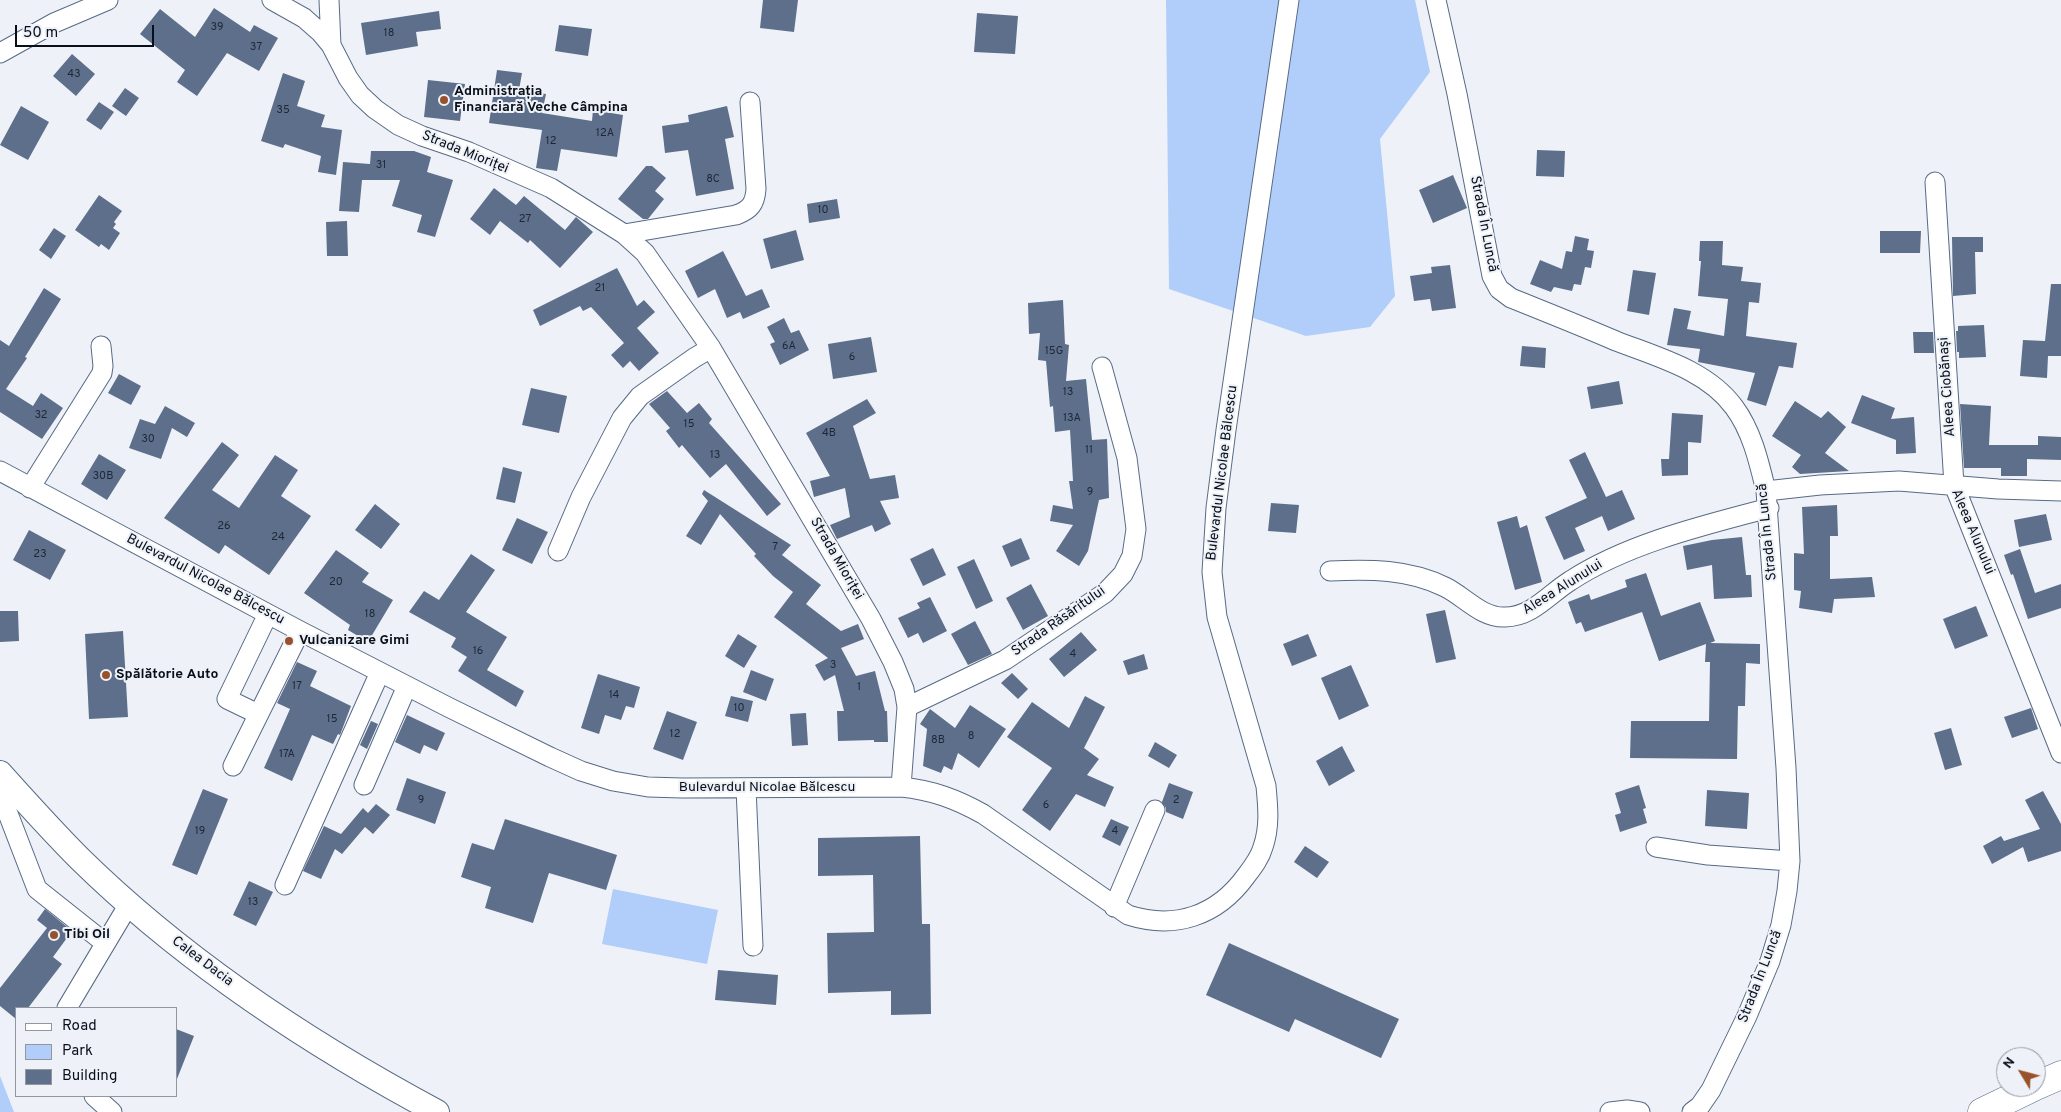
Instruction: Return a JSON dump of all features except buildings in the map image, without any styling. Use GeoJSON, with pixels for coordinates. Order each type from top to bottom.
{"type":"FeatureCollection","features":[{"type":"Feature","properties":{"kind":"highway"},"geometry":{"type":"LineString","coordinates":[[2046,1082],[2061,1075]]}},
{"type":"Feature","properties":{"kind":"highway"},"geometry":{"type":"LineString","coordinates":[[1982,1112],[2014,1097]]}},
{"type":"Feature","properties":{"kind":"main road","name":"Calea Dacia"},"geometry":{"type":"LineString","coordinates":[[0,772],[40,818],[80,859],[129,904],[175,942],[258,1003],[344,1058],[437,1112]]}},
{"type":"Feature","properties":{"kind":"street"},"geometry":{"type":"LineString","coordinates":[[0,53],[54,23],[108,0]]}},
{"type":"Feature","properties":{"kind":"street","name":"Strada Mioriței"},"geometry":{"type":"LineString","coordinates":[[272,0],[304,18],[331,45],[348,78],[360,95],[375,109],[398,125],[422,136],[468,152],[552,188],[624,234],[645,253],[711,348],[871,619],[893,662],[904,689],[907,707],[901,787]]}},
{"type":"Feature","properties":{"kind":"street","name":"Strada Mioriței"},"geometry":{"type":"LineString","coordinates":[[329,0],[331,45]]}},
{"type":"Feature","properties":{"kind":"street","name":"Bulevardul Nicolae Bălcescu"},"geometry":{"type":"LineString","coordinates":[[0,471],[300,631],[407,686],[581,771],[613,781],[648,787],[901,787],[929,791],[960,801],[983,814],[1128,915],[1145,920],[1179,921],[1197,915],[1215,906],[1230,895],[1242,881],[1257,861],[1267,833],[1269,812],[1266,786],[1217,617],[1212,572],[1216,508],[1226,430],[1289,0]]}},
{"type":"Feature","properties":{"kind":"street","name":"Strada În Luncă"},"geometry":{"type":"LineString","coordinates":[[1436,0],[1457,94],[1492,276],[1499,289],[1510,298],[1680,367],[1716,388],[1734,407],[1747,429],[1758,459],[1768,500],[1786,768],[1790,861],[1787,891],[1781,925],[1770,961],[1719,1076],[1700,1106],[1692,1112]]}},
{"type":"Feature","properties":{"kind":"street"},"geometry":{"type":"LineString","coordinates":[[624,234],[736,215],[746,212],[752,206],[756,189],[750,102]]}},
{"type":"Feature","properties":{"kind":"street","name":"Aleea Ciobănași"},"geometry":{"type":"LineString","coordinates":[[1935,182],[1954,485]]}},
{"type":"Feature","properties":{"kind":"street"},"geometry":{"type":"LineString","coordinates":[[30,488],[102,373],[101,346]]}},
{"type":"Feature","properties":{"kind":"street"},"geometry":{"type":"LineString","coordinates":[[558,551],[581,497],[622,418],[640,396],[711,348]]}},
{"type":"Feature","properties":{"kind":"street","name":"Strada Răsăritului"},"geometry":{"type":"LineString","coordinates":[[907,707],[1005,660],[1105,593],[1123,574],[1132,556],[1136,529],[1127,458],[1102,366]]}},
{"type":"Feature","properties":{"kind":"street","name":"Aleea Alunului"},"geometry":{"type":"LineString","coordinates":[[1330,571],[1358,569],[1417,576],[1446,587],[1488,614],[1503,618],[1521,615],[1535,607],[1570,580],[1629,551],[1768,500],[1820,484],[1899,481],[1954,485],[2061,753]]}},
{"type":"Feature","properties":{"kind":"street"},"geometry":{"type":"LineString","coordinates":[[1954,485],[1998,489],[2061,491]]}},
{"type":"Feature","properties":{"kind":"street"},"geometry":{"type":"LineString","coordinates":[[258,714],[227,699],[268,614]]}},
{"type":"Feature","properties":{"kind":"street"},"geometry":{"type":"LineString","coordinates":[[233,766],[300,631]]}},
{"type":"Feature","properties":{"kind":"street"},"geometry":{"type":"LineString","coordinates":[[285,885],[380,672]]}},
{"type":"Feature","properties":{"kind":"street"},"geometry":{"type":"LineString","coordinates":[[364,785],[407,686]]}},
{"type":"Feature","properties":{"kind":"street"},"geometry":{"type":"LineString","coordinates":[[0,784],[7,812],[37,889],[105,944]]}},
{"type":"Feature","properties":{"kind":"street"},"geometry":{"type":"LineString","coordinates":[[746,788],[753,946]]}},
{"type":"Feature","properties":{"kind":"street"},"geometry":{"type":"LineString","coordinates":[[1114,907],[1155,810]]}},
{"type":"Feature","properties":{"kind":"street"},"geometry":{"type":"LineString","coordinates":[[1656,847],[1708,855],[1790,861]]}},
{"type":"Feature","properties":{"kind":"street"},"geometry":{"type":"LineString","coordinates":[[68,1007],[129,904]]}},
{"type":"Feature","properties":{"kind":"street"},"geometry":{"type":"LineString","coordinates":[[95,1097],[112,1112]]}},
{"type":"Feature","properties":{"kind":"street"},"geometry":{"type":"LineString","coordinates":[[1610,1112],[1627,1110],[1640,1112]]}},
{"type":"Feature","properties":{"kind":"green space"},"geometry":{"type":"Polygon","coordinates":[[[1166,0],[1415,0],[1430,72],[1380,139],[1395,296],[1370,327],[1306,336],[1169,289],[1166,0]]]}},
{"type":"Feature","properties":{"kind":"green space"},"geometry":{"type":"Polygon","coordinates":[[[613,889],[718,910],[707,964],[602,944],[613,889]]]}},
{"type":"Feature","properties":{"kind":"green space"},"geometry":{"type":"Polygon","coordinates":[[[0,1076],[14,1112],[0,1112],[0,1076]]]}},
{"type":"Feature","properties":{"kind":"place","name":"Administrația Financiară Veche Câmpina"},"geometry":{"type":"Point","coordinates":[444,100]}},
{"type":"Feature","properties":{"kind":"place","name":"Vulcanizare Gimi"},"geometry":{"type":"Point","coordinates":[289,641]}},
{"type":"Feature","properties":{"kind":"place","name":"Spălătorie Auto"},"geometry":{"type":"Point","coordinates":[106,675]}},
{"type":"Feature","properties":{"kind":"place","name":"Tibi Oil"},"geometry":{"type":"Point","coordinates":[54,935]}}]}
